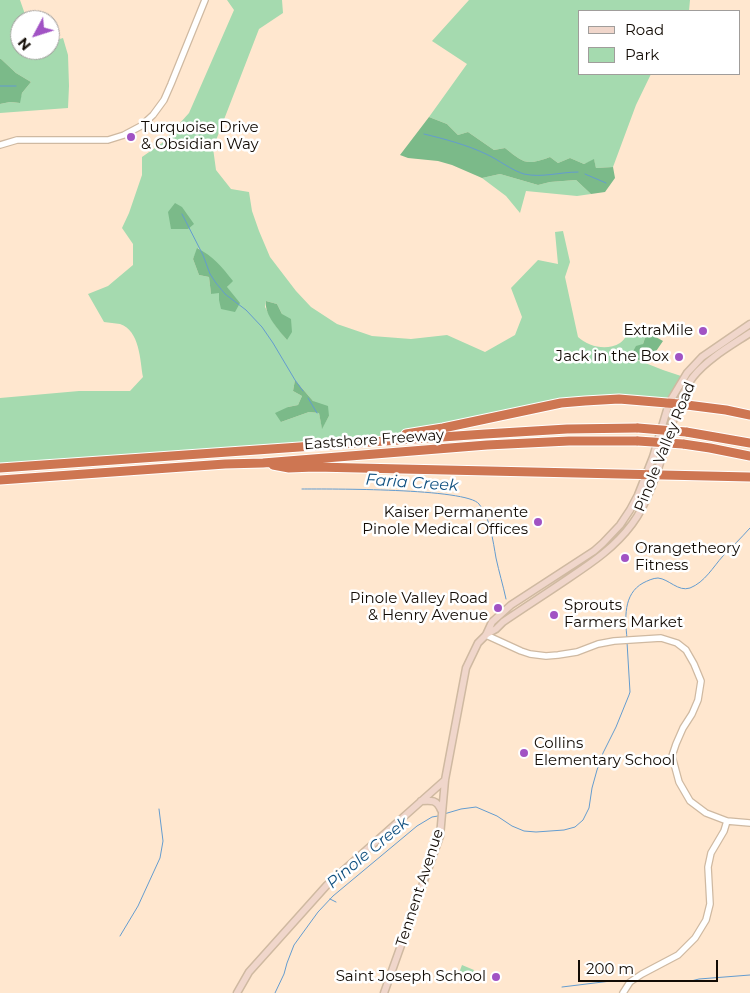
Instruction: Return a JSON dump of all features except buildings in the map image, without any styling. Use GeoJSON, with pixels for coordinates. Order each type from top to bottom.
{"type":"FeatureCollection","features":[{"type":"Feature","properties":{"kind":"highway"},"geometry":{"type":"LineString","coordinates":[[347,444],[443,428],[561,403],[619,399],[680,404],[750,415]]}},
{"type":"Feature","properties":{"kind":"highway","name":"Eastshore Freeway"},"geometry":{"type":"LineString","coordinates":[[0,468],[568,429],[638,428],[686,432],[750,443]]}},
{"type":"Feature","properties":{"kind":"highway","name":"Eastshore Freeway"},"geometry":{"type":"LineString","coordinates":[[0,480],[263,463],[487,445],[569,441],[638,441],[683,444],[750,456]]}},
{"type":"Feature","properties":{"kind":"highway"},"geometry":{"type":"LineString","coordinates":[[263,463],[289,468],[482,470],[750,477]]}},
{"type":"Feature","properties":{"kind":"main road","name":"Pinole Valley Road"},"geometry":{"type":"LineString","coordinates":[[486,635],[492,622],[511,605],[594,551],[620,525],[638,495],[653,457],[669,403],[687,373],[700,358],[750,324]]}},
{"type":"Feature","properties":{"kind":"main road","name":"Pinole Valley Road"},"geometry":{"type":"LineString","coordinates":[[445,780],[466,668],[478,643],[503,622],[596,560],[615,544],[633,523],[644,504],[684,391],[704,365],[750,333]]}},
{"type":"Feature","properties":{"kind":"main road"},"geometry":{"type":"LineString","coordinates":[[237,993],[249,972],[327,885],[445,780]]}},
{"type":"Feature","properties":{"kind":"main road","name":"Tennent Avenue"},"geometry":{"type":"LineString","coordinates":[[384,993],[440,836],[445,780]]}},
{"type":"Feature","properties":{"kind":"main road"},"geometry":{"type":"LineString","coordinates":[[421,801],[429,800],[438,804],[442,811]]}},
{"type":"Feature","properties":{"kind":"street"},"geometry":{"type":"LineString","coordinates":[[0,145],[17,140],[108,140],[141,126],[164,100],[205,0]]}},
{"type":"Feature","properties":{"kind":"street"},"geometry":{"type":"LineString","coordinates":[[486,635],[521,651],[546,656],[558,656],[577,652],[598,644],[614,641],[660,638],[677,643],[686,650],[701,681],[698,700],[672,756],[679,782],[690,801],[706,813],[727,821],[750,823]]}},
{"type":"Feature","properties":{"kind":"street"},"geometry":{"type":"LineString","coordinates":[[624,993],[630,982],[678,955],[695,938],[706,920],[710,904],[709,860],[727,821]]}},
{"type":"Feature","properties":{"kind":"green space"},"geometry":{"type":"Polygon","coordinates":[[[0,0],[20,0],[24,10],[10,10],[10,60],[60,60],[60,39],[63,38],[68,55],[68,108],[0,113],[0,104],[19,103],[22,93],[31,82],[16,73],[0,59],[0,0]]]}},
{"type":"Feature","properties":{"kind":"green space"},"geometry":{"type":"Polygon","coordinates":[[[227,0],[282,0],[283,13],[259,29],[213,148],[216,170],[231,189],[249,192],[252,211],[270,257],[311,307],[337,324],[372,336],[411,339],[447,335],[485,352],[515,335],[522,317],[511,288],[538,260],[558,264],[555,232],[563,231],[570,262],[565,277],[578,337],[598,347],[610,347],[620,343],[632,326],[647,332],[643,344],[630,357],[684,377],[669,403],[585,401],[347,444],[0,468],[0,398],[79,391],[130,391],[143,377],[138,347],[132,333],[120,324],[104,322],[88,294],[108,286],[133,265],[133,244],[122,228],[142,175],[142,157],[162,143],[189,113],[234,10],[227,0]],[[198,248],[193,259],[199,275],[209,277],[211,294],[227,287],[232,281],[198,248]],[[266,301],[265,307],[275,325],[287,340],[282,314],[277,304],[266,301]],[[295,380],[293,391],[302,396],[298,405],[288,407],[281,422],[309,412],[319,413],[322,428],[329,416],[295,380]]]}},
{"type":"Feature","properties":{"kind":"green space"},"geometry":{"type":"Polygon","coordinates":[[[469,0],[690,0],[689,10],[578,10],[578,75],[651,75],[636,105],[613,167],[596,168],[594,160],[584,164],[570,158],[558,163],[550,157],[536,162],[526,162],[505,148],[494,150],[468,132],[458,135],[447,124],[429,117],[467,64],[432,41],[469,0]]]}},
{"type":"Feature","properties":{"kind":"green space"},"geometry":{"type":"Polygon","coordinates":[[[0,59],[16,73],[31,82],[22,93],[20,103],[0,104],[0,59]]]}},
{"type":"Feature","properties":{"kind":"green space"},"geometry":{"type":"Polygon","coordinates":[[[429,117],[447,124],[458,135],[468,132],[494,150],[505,148],[526,162],[536,162],[550,157],[558,163],[570,158],[584,164],[594,159],[596,168],[613,167],[615,178],[605,192],[591,194],[576,180],[538,185],[500,174],[482,178],[438,161],[408,158],[400,155],[429,117]]]}},
{"type":"Feature","properties":{"kind":"green space"},"geometry":{"type":"Polygon","coordinates":[[[500,174],[538,185],[576,180],[591,194],[577,196],[526,191],[520,213],[506,196],[482,178],[500,174]]]}},
{"type":"Feature","properties":{"kind":"green space"},"geometry":{"type":"Polygon","coordinates":[[[175,203],[182,207],[194,224],[188,229],[171,229],[168,212],[175,203]]]}},
{"type":"Feature","properties":{"kind":"green space"},"geometry":{"type":"Polygon","coordinates":[[[197,248],[217,262],[233,281],[227,287],[240,303],[235,312],[221,309],[219,293],[211,294],[209,277],[199,275],[193,259],[197,248]]]}},
{"type":"Feature","properties":{"kind":"green space"},"geometry":{"type":"Polygon","coordinates":[[[266,301],[277,304],[282,314],[291,319],[292,332],[287,340],[267,312],[266,301]]]}},
{"type":"Feature","properties":{"kind":"green space"},"geometry":{"type":"Polygon","coordinates":[[[647,332],[663,341],[648,363],[630,357],[636,346],[643,344],[647,332]]]}},
{"type":"Feature","properties":{"kind":"green space"},"geometry":{"type":"Polygon","coordinates":[[[295,380],[313,401],[328,406],[329,416],[322,429],[319,413],[309,412],[281,422],[275,413],[298,405],[302,396],[293,391],[295,380]]]}},
{"type":"Feature","properties":{"kind":"green space"},"geometry":{"type":"Polygon","coordinates":[[[462,965],[474,970],[471,978],[459,973],[462,965]]]}},
{"type":"Feature","properties":{"kind":"waterway"},"geometry":{"type":"LineString","coordinates":[[0,86],[16,86]]}},
{"type":"Feature","properties":{"kind":"waterway"},"geometry":{"type":"LineString","coordinates":[[424,134],[456,142],[479,151],[524,174],[538,175],[578,172]]}},
{"type":"Feature","properties":{"kind":"waterway"},"geometry":{"type":"LineString","coordinates":[[585,174],[606,183]]}},
{"type":"Feature","properties":{"kind":"waterway","name":"Faria Creek"},"geometry":{"type":"LineString","coordinates":[[182,214],[216,283],[225,294],[246,310],[262,327],[303,391]]}},
{"type":"Feature","properties":{"kind":"waterway","name":"Faria Creek"},"geometry":{"type":"LineString","coordinates":[[308,398],[317,413]]}},
{"type":"Feature","properties":{"kind":"waterway","name":"Faria Creek"},"geometry":{"type":"LineString","coordinates":[[302,489],[425,492],[469,499],[479,504],[486,516],[490,530],[506,599]]}},
{"type":"Feature","properties":{"kind":"waterway","name":"Pinole Creek"},"geometry":{"type":"LineString","coordinates":[[627,638],[627,608],[636,588],[646,581],[658,578],[681,588],[690,588],[704,578],[750,528]]}},
{"type":"Feature","properties":{"kind":"waterway","name":"Pinole Creek"},"geometry":{"type":"LineString","coordinates":[[444,814],[476,807],[497,816],[512,826],[524,831],[536,832],[564,830],[575,827],[583,820],[589,808],[592,788],[603,753],[630,692],[627,642]]}},
{"type":"Feature","properties":{"kind":"waterway"},"geometry":{"type":"LineString","coordinates":[[120,936],[138,906],[160,858],[163,841],[159,809]]}},
{"type":"Feature","properties":{"kind":"waterway","name":"Pinole Creek"},"geometry":{"type":"LineString","coordinates":[[275,993],[294,945],[318,912],[333,896],[417,826],[432,817],[438,816]]}},
{"type":"Feature","properties":{"kind":"waterway","name":"Pinole Creek"},"geometry":{"type":"LineString","coordinates":[[330,899],[336,902]]}},
{"type":"Feature","properties":{"kind":"waterway"},"geometry":{"type":"LineString","coordinates":[[691,981],[750,975]]}},
{"type":"Feature","properties":{"kind":"waterway"},"geometry":{"type":"LineString","coordinates":[[562,987],[611,981]]}},
{"type":"Feature","properties":{"kind":"place","name":"Turquoise Drive & Obsidian Way"},"geometry":{"type":"Point","coordinates":[131,137]}},
{"type":"Feature","properties":{"kind":"place","name":"ExtraMile"},"geometry":{"type":"Point","coordinates":[703,331]}},
{"type":"Feature","properties":{"kind":"place","name":"Jack in the Box"},"geometry":{"type":"Point","coordinates":[679,357]}},
{"type":"Feature","properties":{"kind":"place","name":"Kaiser Permanente Pinole Medical Offices"},"geometry":{"type":"Point","coordinates":[538,522]}},
{"type":"Feature","properties":{"kind":"place","name":"Orangetheory Fitness"},"geometry":{"type":"Point","coordinates":[625,558]}},
{"type":"Feature","properties":{"kind":"place","name":"Pinole Valley Road & Henry Avenue"},"geometry":{"type":"Point","coordinates":[498,608]}},
{"type":"Feature","properties":{"kind":"place","name":"Sprouts Farmers Market"},"geometry":{"type":"Point","coordinates":[554,615]}},
{"type":"Feature","properties":{"kind":"place","name":"Collins Elementary School"},"geometry":{"type":"Point","coordinates":[524,753]}},
{"type":"Feature","properties":{"kind":"place","name":"Saint Joseph School"},"geometry":{"type":"Point","coordinates":[496,977]}}]}
